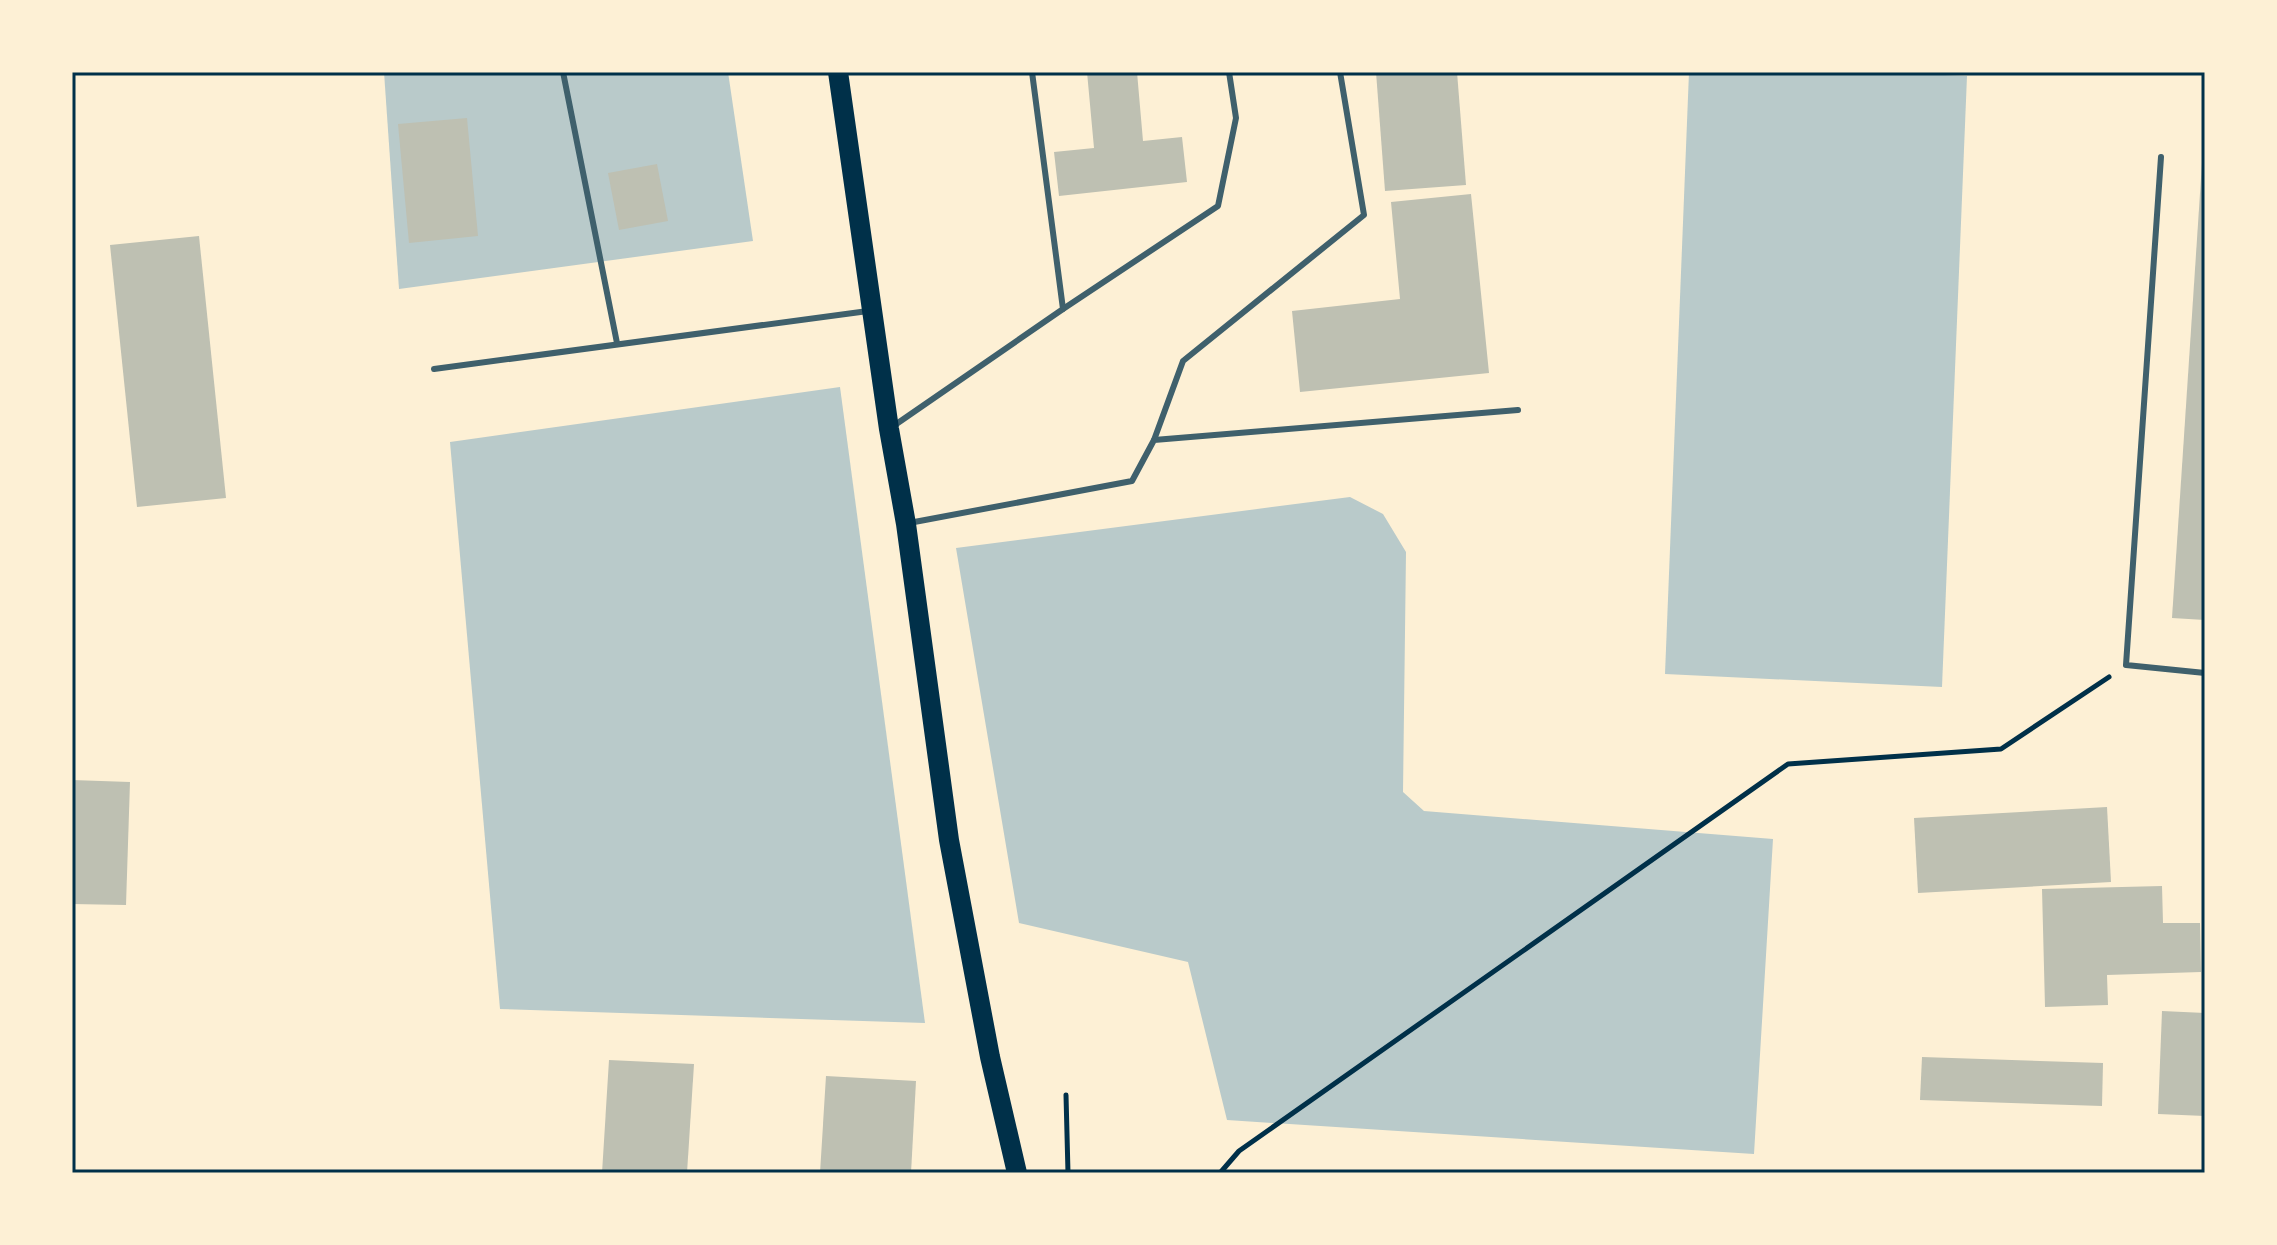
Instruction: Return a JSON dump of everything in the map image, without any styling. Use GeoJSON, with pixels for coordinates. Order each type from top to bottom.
{"type":"FeatureCollection","features":[{"type":"Feature","properties":{"kind":"main road"},"geometry":{"type":"LineString","coordinates":[[838,72],[871,311],[906,524],[949,840],[990,1057],[1017,1173]]}},
{"type":"Feature","properties":{"kind":"lane"},"geometry":{"type":"LineString","coordinates":[[563,72],[617,343]]}},
{"type":"Feature","properties":{"kind":"lane"},"geometry":{"type":"LineString","coordinates":[[1032,72],[1063,309]]}},
{"type":"Feature","properties":{"kind":"lane"},"geometry":{"type":"LineString","coordinates":[[889,429],[1218,206],[1236,118],[1229,72]]}},
{"type":"Feature","properties":{"kind":"lane"},"geometry":{"type":"LineString","coordinates":[[906,524],[1132,481],[1154,440],[1183,361],[1364,215],[1340,72]]}},
{"type":"Feature","properties":{"kind":"lane"},"geometry":{"type":"LineString","coordinates":[[2161,157],[2126,665],[2205,673]]}},
{"type":"Feature","properties":{"kind":"lane"},"geometry":{"type":"LineString","coordinates":[[434,369],[871,311]]}},
{"type":"Feature","properties":{"kind":"lane"},"geometry":{"type":"LineString","coordinates":[[1154,440],[1518,410]]}},
{"type":"Feature","properties":{"kind":"path"},"geometry":{"type":"LineString","coordinates":[[1220,1173],[1239,1151],[1788,764],[2001,749],[2126,665]]}},
{"type":"Feature","properties":{"kind":"path"},"geometry":{"type":"LineString","coordinates":[[1066,1095],[1068,1173]]}},
{"type":"Feature","properties":{"kind":"shaded area"},"geometry":{"type":"Polygon","coordinates":[[[384,72],[728,72],[753,241],[399,289],[384,72]]]}},
{"type":"Feature","properties":{"kind":"shaded area"},"geometry":{"type":"Polygon","coordinates":[[[1689,72],[1875,72],[1967,76],[1942,687],[1665,674],[1689,72]]]}},
{"type":"Feature","properties":{"kind":"shaded area"},"geometry":{"type":"Polygon","coordinates":[[[840,387],[925,1023],[500,1009],[450,442],[840,387]]]}},
{"type":"Feature","properties":{"kind":"shaded area"},"geometry":{"type":"Polygon","coordinates":[[[1350,497],[1383,514],[1406,552],[1403,792],[1424,811],[1773,839],[1754,1154],[1227,1120],[1188,962],[1019,923],[956,548],[1350,497]]]}},
{"type":"Feature","properties":{"kind":"building"},"geometry":{"type":"Polygon","coordinates":[[[1087,72],[1137,72],[1143,141],[1182,137],[1187,182],[1059,196],[1054,152],[1094,148],[1087,72]]]}},
{"type":"Feature","properties":{"kind":"building"},"geometry":{"type":"Polygon","coordinates":[[[1376,72],[1457,72],[1466,185],[1385,191],[1376,72]]]}},
{"type":"Feature","properties":{"kind":"building"},"geometry":{"type":"Polygon","coordinates":[[[467,118],[478,236],[409,243],[398,124],[467,118]]]}},
{"type":"Feature","properties":{"kind":"building"},"geometry":{"type":"Polygon","coordinates":[[[2205,148],[2205,620],[2172,618],[2205,148]]]}},
{"type":"Feature","properties":{"kind":"building"},"geometry":{"type":"Polygon","coordinates":[[[657,164],[668,221],[619,230],[608,173],[657,164]]]}},
{"type":"Feature","properties":{"kind":"building"},"geometry":{"type":"Polygon","coordinates":[[[1471,194],[1489,373],[1300,392],[1292,311],[1400,299],[1391,202],[1471,194]]]}},
{"type":"Feature","properties":{"kind":"building"},"geometry":{"type":"Polygon","coordinates":[[[199,236],[226,498],[137,507],[110,245],[199,236]]]}},
{"type":"Feature","properties":{"kind":"building"},"geometry":{"type":"Polygon","coordinates":[[[72,780],[130,782],[126,905],[72,904],[72,780]]]}},
{"type":"Feature","properties":{"kind":"building"},"geometry":{"type":"Polygon","coordinates":[[[2107,807],[2111,882],[1918,893],[1914,818],[2107,807]]]}},
{"type":"Feature","properties":{"kind":"building"},"geometry":{"type":"Polygon","coordinates":[[[2162,886],[2163,923],[2200,923],[2201,972],[2107,975],[2108,1005],[2045,1007],[2042,889],[2162,886]]]}},
{"type":"Feature","properties":{"kind":"building"},"geometry":{"type":"Polygon","coordinates":[[[2162,1011],[2205,1013],[2205,1116],[2158,1114],[2162,1011]]]}},
{"type":"Feature","properties":{"kind":"building"},"geometry":{"type":"Polygon","coordinates":[[[1922,1057],[2103,1063],[2102,1106],[1920,1100],[1922,1057]]]}},
{"type":"Feature","properties":{"kind":"building"},"geometry":{"type":"Polygon","coordinates":[[[609,1060],[694,1064],[687,1173],[602,1173],[609,1060]]]}},
{"type":"Feature","properties":{"kind":"building"},"geometry":{"type":"Polygon","coordinates":[[[826,1076],[916,1081],[911,1173],[820,1173],[826,1076]]]}}]}
